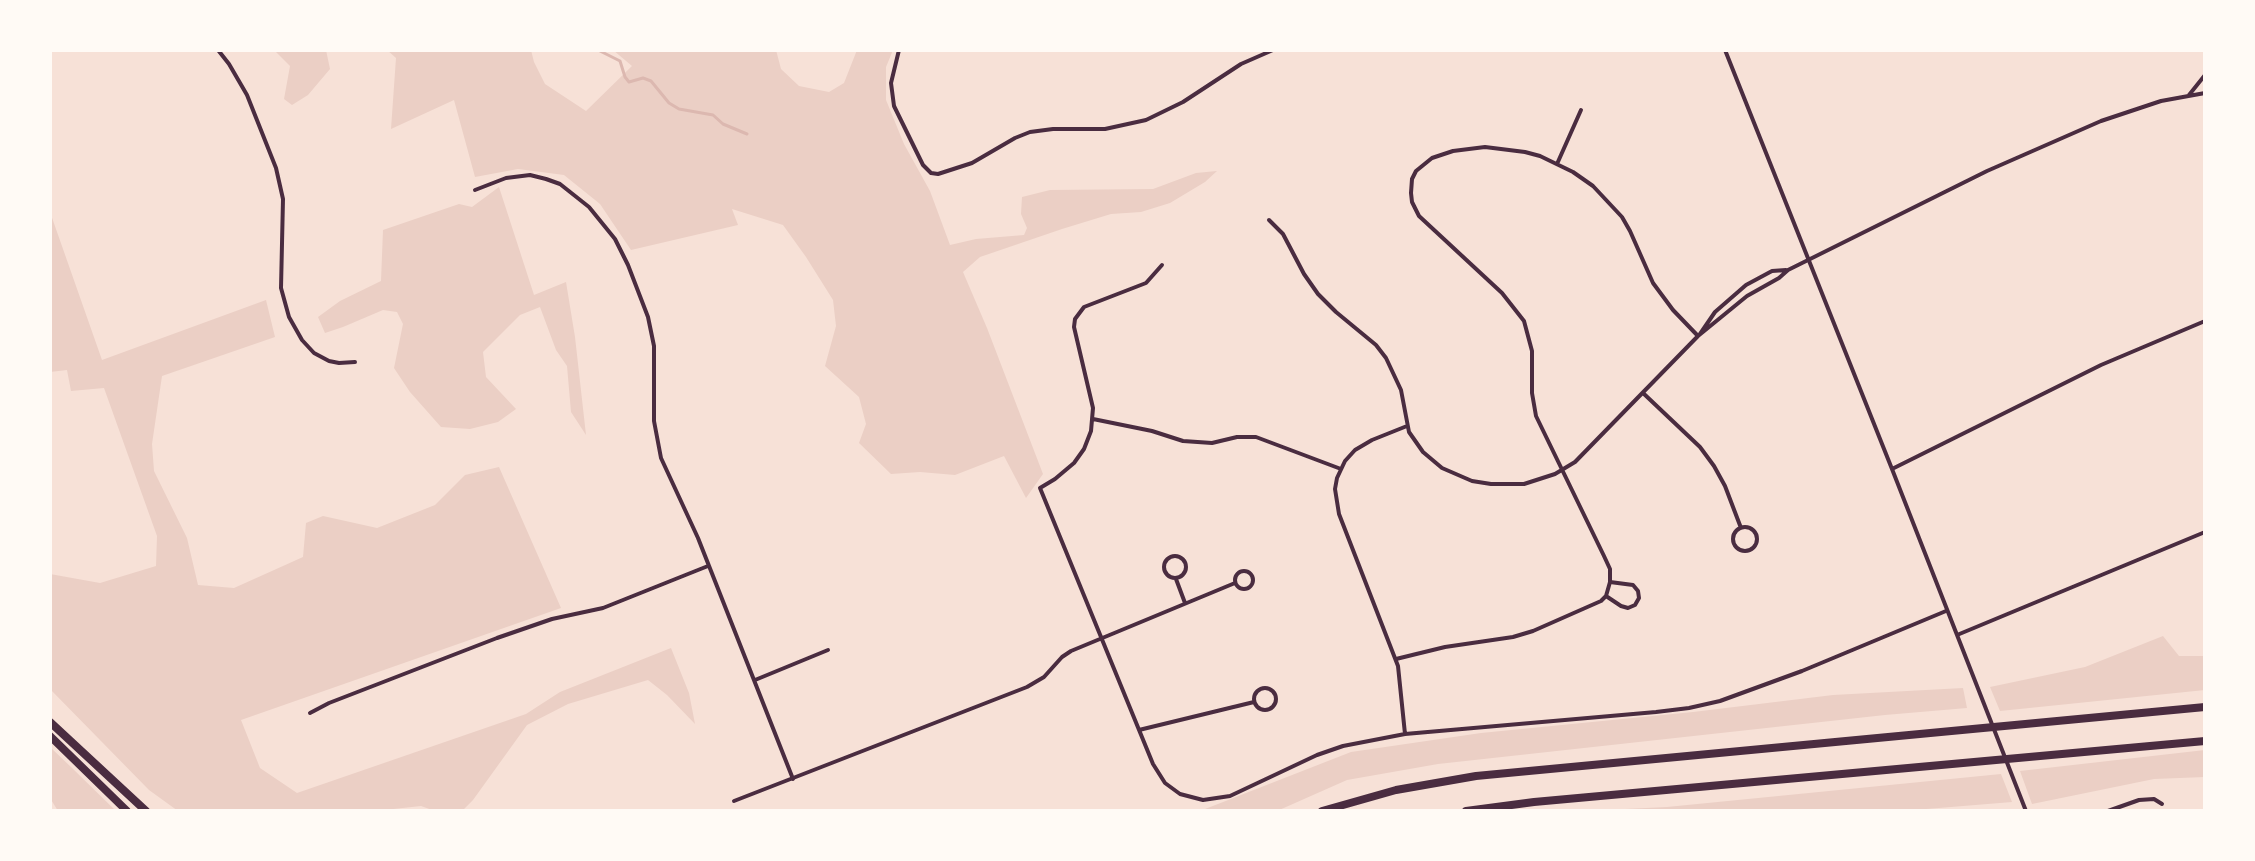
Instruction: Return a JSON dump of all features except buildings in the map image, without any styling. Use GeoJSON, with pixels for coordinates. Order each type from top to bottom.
{"type":"FeatureCollection","features":[{"type":"Feature","properties":{"kind":"highway"},"geometry":{"type":"LineString","coordinates":[[1322,811],[1396,790],[1476,776],[2205,707]]}},
{"type":"Feature","properties":{"kind":"highway"},"geometry":{"type":"LineString","coordinates":[[50,722],[146,811]]}},
{"type":"Feature","properties":{"kind":"highway"},"geometry":{"type":"LineString","coordinates":[[50,736],[127,811]]}},
{"type":"Feature","properties":{"kind":"highway"},"geometry":{"type":"LineString","coordinates":[[1466,811],[2205,741]]}},
{"type":"Feature","properties":{"kind":"street"},"geometry":{"type":"LineString","coordinates":[[218,50],[247,95],[276,168],[283,199],[281,288],[289,317],[302,340],[314,353],[329,361],[355,362]]}},
{"type":"Feature","properties":{"kind":"street"},"geometry":{"type":"LineString","coordinates":[[899,50],[891,83],[894,106],[923,165],[936,174],[972,163],[1030,132],[1105,129],[1146,120],[1183,102],[1241,64],[1273,50]]}},
{"type":"Feature","properties":{"kind":"street"},"geometry":{"type":"LineString","coordinates":[[1725,50],[2026,811]]}},
{"type":"Feature","properties":{"kind":"street"},"geometry":{"type":"LineString","coordinates":[[2189,95],[2205,75]]}},
{"type":"Feature","properties":{"kind":"street"},"geometry":{"type":"LineString","coordinates":[[1269,220],[1283,234],[1318,294],[1376,345],[1386,358],[1401,390],[1407,426],[1418,446],[1435,463],[1472,481],[1524,484],[1561,470],[1582,456],[1698,336],[1788,270],[2044,145],[2137,108],[2205,93]]}},
{"type":"Feature","properties":{"kind":"street"},"geometry":{"type":"LineString","coordinates":[[1557,164],[1581,110]]}},
{"type":"Feature","properties":{"kind":"street"},"geometry":{"type":"LineString","coordinates":[[1396,659],[1533,631],[1590,607],[1606,596],[1610,582],[1604,556],[1540,426],[1534,406],[1532,351],[1524,321],[1502,293],[1419,216],[1412,202],[1413,176],[1424,162],[1453,151],[1485,147],[1525,152],[1557,164],[1593,186],[1610,202],[1630,231],[1653,283],[1698,336]]}},
{"type":"Feature","properties":{"kind":"street"},"geometry":{"type":"LineString","coordinates":[[475,190],[506,178],[530,175],[546,179],[560,184],[589,207],[615,239],[648,317],[654,346],[654,421],[661,458],[698,538],[793,779]]}},
{"type":"Feature","properties":{"kind":"street"},"geometry":{"type":"LineString","coordinates":[[1162,265],[1146,283],[1084,307],[1077,315],[1074,327],[1088,382],[1093,419],[1087,442],[1079,456],[1067,469],[1040,488],[1153,764],[1168,786],[1190,798],[1230,796],[1317,755],[1343,746],[1405,734],[1699,706],[1748,692],[1946,611]]}},
{"type":"Feature","properties":{"kind":"street"},"geometry":{"type":"LineString","coordinates":[[1698,336],[1705,323],[1746,285],[1772,271],[1788,270]]}},
{"type":"Feature","properties":{"kind":"street"},"geometry":{"type":"LineString","coordinates":[[1757,279],[1762,287]]}},
{"type":"Feature","properties":{"kind":"street"},"geometry":{"type":"LineString","coordinates":[[1723,304],[1730,311]]}},
{"type":"Feature","properties":{"kind":"street"},"geometry":{"type":"LineString","coordinates":[[1892,469],[2090,370],[2205,321]]}},
{"type":"Feature","properties":{"kind":"street"},"geometry":{"type":"LineString","coordinates":[[1643,393],[1700,447],[1714,466],[1741,528]]}},
{"type":"Feature","properties":{"kind":"street"},"geometry":{"type":"LineString","coordinates":[[1093,419],[1192,442],[1212,443],[1245,436],[1256,437],[1341,469]]}},
{"type":"Feature","properties":{"kind":"street"},"geometry":{"type":"LineString","coordinates":[[1405,734],[1396,659],[1336,503],[1335,489],[1345,461],[1360,446],[1407,426]]}},
{"type":"Feature","properties":{"kind":"street"},"geometry":{"type":"LineString","coordinates":[[1741,528],[1749,528],[1757,536],[1755,546],[1749,551],[1737,548],[1733,541],[1735,533],[1741,528]]}},
{"type":"Feature","properties":{"kind":"street"},"geometry":{"type":"LineString","coordinates":[[1957,635],[2205,532]]}},
{"type":"Feature","properties":{"kind":"street"},"geometry":{"type":"LineString","coordinates":[[1176,579],[1183,575],[1186,565],[1179,556],[1171,556],[1165,560],[1163,568],[1166,575],[1176,579],[1185,603]]}},
{"type":"Feature","properties":{"kind":"street"},"geometry":{"type":"LineString","coordinates":[[310,713],[497,638],[552,619],[603,608],[708,566]]}},
{"type":"Feature","properties":{"kind":"street"},"geometry":{"type":"LineString","coordinates":[[1242,571],[1249,572],[1254,583],[1242,590],[1235,583],[1235,577],[1242,571]]}},
{"type":"Feature","properties":{"kind":"street"},"geometry":{"type":"LineString","coordinates":[[1606,596],[1628,608],[1635,605],[1639,598],[1633,585],[1610,582]]}},
{"type":"Feature","properties":{"kind":"street"},"geometry":{"type":"LineString","coordinates":[[734,801],[1027,687],[1044,677],[1071,651],[1235,583]]}},
{"type":"Feature","properties":{"kind":"street"},"geometry":{"type":"LineString","coordinates":[[755,680],[828,650]]}},
{"type":"Feature","properties":{"kind":"street"},"geometry":{"type":"LineString","coordinates":[[1264,688],[1272,690],[1276,696],[1276,703],[1268,710],[1258,708],[1254,702],[1257,691],[1264,688]]}},
{"type":"Feature","properties":{"kind":"street"},"geometry":{"type":"LineString","coordinates":[[1139,730],[1254,702]]}},
{"type":"Feature","properties":{"kind":"street"},"geometry":{"type":"LineString","coordinates":[[2108,811],[2139,800],[2154,799],[2162,804]]}},
{"type":"Feature","properties":{"kind":"shaded area"},"geometry":{"type":"Polygon","coordinates":[[[274,50],[326,50],[330,69],[308,95],[292,105],[284,99],[290,66],[274,50]]]}},
{"type":"Feature","properties":{"kind":"shaded area"},"geometry":{"type":"Polygon","coordinates":[[[387,50],[531,50],[545,84],[586,111],[632,66],[613,50],[776,50],[781,69],[799,86],[829,92],[844,83],[857,50],[893,50],[886,67],[886,100],[904,144],[930,191],[950,245],[976,239],[1024,235],[1027,228],[1021,214],[1022,197],[1050,190],[1153,189],[1196,173],[1217,171],[1170,203],[1141,212],[1111,214],[1062,229],[980,257],[963,272],[1043,474],[1026,498],[1004,456],[955,475],[920,472],[891,474],[859,443],[866,424],[859,397],[825,366],[836,326],[833,300],[783,225],[732,209],[738,225],[631,250],[600,204],[564,175],[518,169],[475,177],[454,100],[391,129],[396,58],[387,50]]]}},
{"type":"Feature","properties":{"kind":"shaded area"},"geometry":{"type":"Polygon","coordinates":[[[499,187],[534,295],[566,282],[586,435],[571,412],[567,366],[556,350],[540,307],[520,315],[483,352],[486,377],[516,409],[498,422],[470,429],[441,427],[410,392],[394,368],[403,324],[397,312],[383,310],[325,333],[318,317],[340,301],[381,281],[383,230],[459,204],[472,207],[499,187]]]}},
{"type":"Feature","properties":{"kind":"shaded area"},"geometry":{"type":"Polygon","coordinates":[[[50,212],[102,360],[266,300],[275,337],[162,376],[152,444],[154,471],[187,538],[198,585],[234,588],[303,557],[306,523],[323,516],[377,528],[435,505],[465,475],[499,467],[561,608],[241,720],[260,768],[297,793],[526,714],[560,692],[671,648],[689,693],[695,724],[648,680],[568,704],[527,725],[462,811],[435,811],[421,806],[375,811],[178,811],[149,790],[50,689],[50,574],[100,583],[156,566],[157,536],[104,388],[71,391],[67,370],[50,372],[50,212]]]}},
{"type":"Feature","properties":{"kind":"shaded area"},"geometry":{"type":"Polygon","coordinates":[[[2163,636],[2179,656],[2205,656],[2205,690],[2000,711],[1990,687],[2085,667],[2163,636]]]}},
{"type":"Feature","properties":{"kind":"shaded area"},"geometry":{"type":"Polygon","coordinates":[[[1963,688],[1967,708],[1438,764],[1347,780],[1277,811],[1200,811],[1351,752],[1481,733],[1833,695],[1963,688]]]}},
{"type":"Feature","properties":{"kind":"shaded area"},"geometry":{"type":"Polygon","coordinates":[[[50,747],[116,811],[58,811],[50,798],[50,747]]]}},
{"type":"Feature","properties":{"kind":"shaded area"},"geometry":{"type":"Polygon","coordinates":[[[2205,750],[2205,777],[2154,779],[2032,804],[2020,771],[2205,750]]]}},
{"type":"Feature","properties":{"kind":"shaded area"},"geometry":{"type":"Polygon","coordinates":[[[2001,774],[2012,802],[1902,811],[1583,811],[1667,807],[2001,774]]]}},
{"type":"Feature","properties":{"kind":"waterway"},"geometry":{"type":"LineString","coordinates":[[598,50],[620,61],[629,82],[643,78],[651,81],[669,103],[679,109],[713,115],[723,124],[747,134]]}}]}
